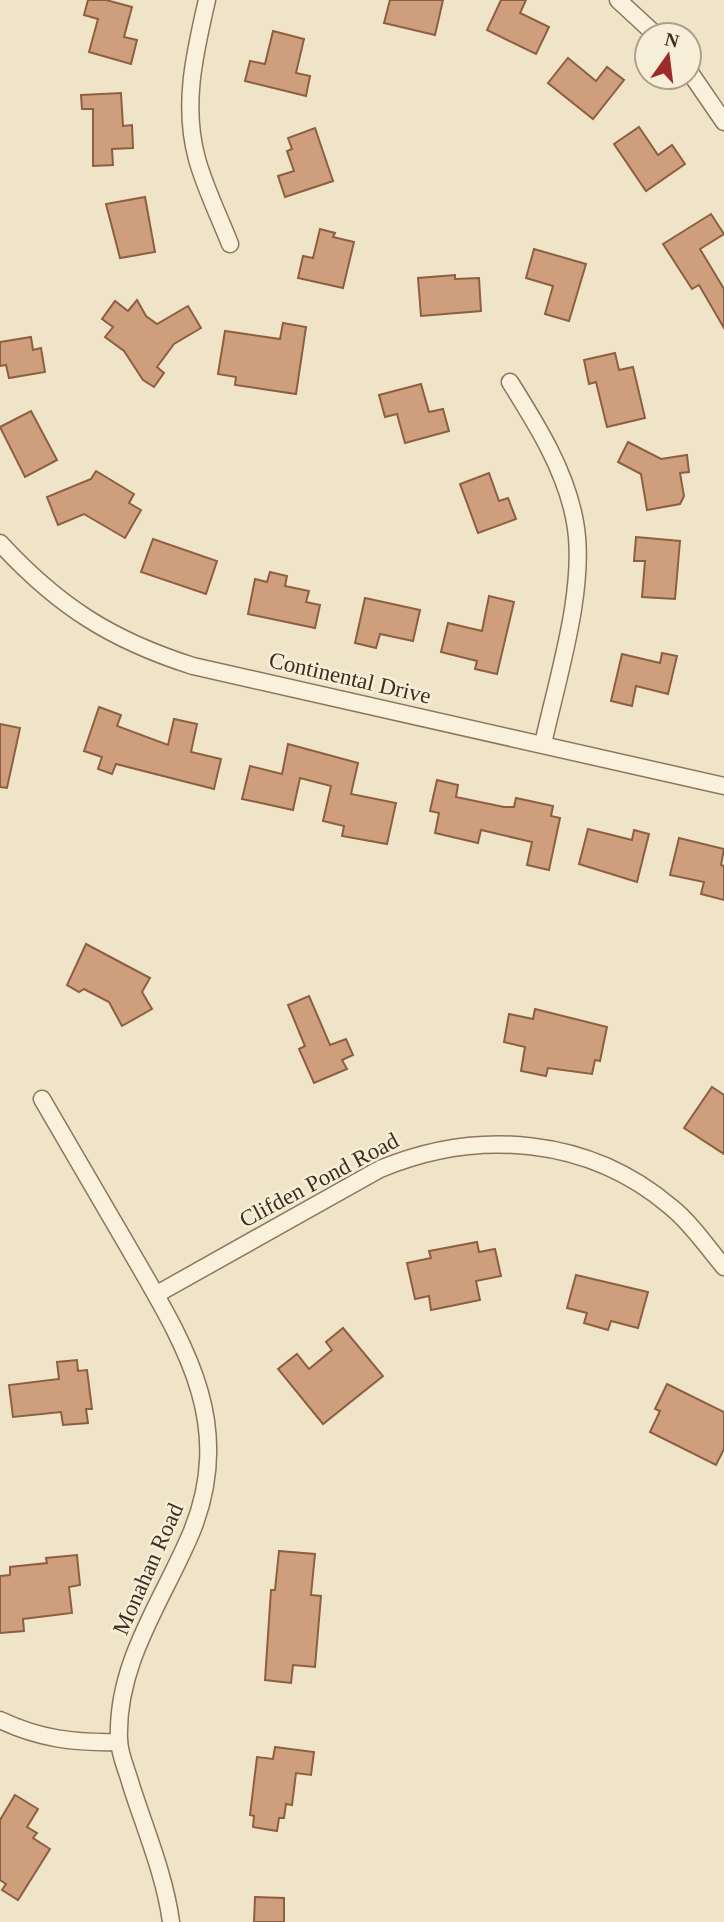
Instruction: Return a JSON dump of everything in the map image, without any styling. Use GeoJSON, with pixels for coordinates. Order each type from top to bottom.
{"type":"FeatureCollection","features":[{"type":"Feature","properties":{"kind":"street"},"geometry":{"type":"LineString","coordinates":[[207,0],[192,64],[190,110],[197,158],[230,244]]}},
{"type":"Feature","properties":{"kind":"street"},"geometry":{"type":"LineString","coordinates":[[618,0],[641,21]]}},
{"type":"Feature","properties":{"kind":"street"},"geometry":{"type":"LineString","coordinates":[[703,83],[717,95],[724,122]]}},
{"type":"Feature","properties":{"kind":"street"},"geometry":{"type":"LineString","coordinates":[[510,382],[545,437],[575,522],[579,571],[543,744]]}},
{"type":"Feature","properties":{"kind":"street","name":"Continental Drive"},"geometry":{"type":"LineString","coordinates":[[0,542],[64,605],[108,633],[160,656],[193,666],[724,786]]}},
{"type":"Feature","properties":{"kind":"street","name":"Monahan Road"},"geometry":{"type":"LineString","coordinates":[[42,1098],[157,1294],[196,1373],[204,1407],[208,1474],[198,1516],[186,1548],[138,1644],[120,1705],[119,1742],[171,1922]]}},
{"type":"Feature","properties":{"kind":"street","name":"Clifden Pond Road"},"geometry":{"type":"LineString","coordinates":[[157,1294],[380,1169],[412,1156],[473,1144],[542,1146],[579,1155],[620,1172],[673,1208],[724,1267]]}},
{"type":"Feature","properties":{"kind":"street"},"geometry":{"type":"LineString","coordinates":[[0,1720],[25,1732],[55,1741],[119,1742]]}},
{"type":"Feature","properties":{"kind":"building"},"geometry":{"type":"Polygon","coordinates":[[[88,0],[106,0],[132,7],[124,37],[137,40],[131,64],[89,52],[98,19],[84,15],[88,0]]]}},
{"type":"Feature","properties":{"kind":"building"},"geometry":{"type":"Polygon","coordinates":[[[390,0],[443,0],[435,35],[384,23],[390,0]]]}},
{"type":"Feature","properties":{"kind":"building"},"geometry":{"type":"Polygon","coordinates":[[[501,0],[526,0],[520,13],[549,27],[536,54],[487,30],[501,0]]]}},
{"type":"Feature","properties":{"kind":"building"},"geometry":{"type":"Polygon","coordinates":[[[273,31],[304,39],[296,73],[310,76],[306,96],[245,81],[250,61],[265,64],[273,31]]]}},
{"type":"Feature","properties":{"kind":"building"},"geometry":{"type":"Polygon","coordinates":[[[568,58],[596,81],[607,67],[624,80],[593,119],[548,83],[568,58]]]}},
{"type":"Feature","properties":{"kind":"building"},"geometry":{"type":"Polygon","coordinates":[[[121,93],[123,126],[132,125],[133,148],[112,149],[113,165],[93,166],[93,109],[82,109],[81,95],[121,93]]]}},
{"type":"Feature","properties":{"kind":"building"},"geometry":{"type":"Polygon","coordinates":[[[639,127],[658,155],[672,145],[685,164],[646,191],[614,144],[639,127]]]}},
{"type":"Feature","properties":{"kind":"building"},"geometry":{"type":"Polygon","coordinates":[[[315,128],[333,181],[285,197],[278,176],[294,171],[287,151],[292,149],[288,138],[315,128]]]}},
{"type":"Feature","properties":{"kind":"building"},"geometry":{"type":"Polygon","coordinates":[[[145,197],[155,252],[120,258],[106,204],[145,197]]]}},
{"type":"Feature","properties":{"kind":"building"},"geometry":{"type":"Polygon","coordinates":[[[711,214],[724,234],[700,249],[724,289],[724,328],[699,285],[692,289],[663,244],[711,214]]]}},
{"type":"Feature","properties":{"kind":"building"},"geometry":{"type":"Polygon","coordinates":[[[320,229],[335,233],[333,237],[354,242],[343,288],[298,278],[303,256],[313,258],[320,229]]]}},
{"type":"Feature","properties":{"kind":"building"},"geometry":{"type":"Polygon","coordinates":[[[534,249],[586,264],[569,321],[545,314],[553,286],[526,278],[534,249]]]}},
{"type":"Feature","properties":{"kind":"building"},"geometry":{"type":"Polygon","coordinates":[[[455,275],[455,279],[479,278],[481,311],[421,316],[418,278],[455,275]]]}},
{"type":"Feature","properties":{"kind":"building"},"geometry":{"type":"Polygon","coordinates":[[[137,300],[146,316],[157,324],[188,306],[201,328],[174,344],[157,367],[164,373],[154,387],[143,380],[124,351],[105,337],[113,327],[102,319],[115,301],[128,311],[137,300]]]}},
{"type":"Feature","properties":{"kind":"building"},"geometry":{"type":"Polygon","coordinates":[[[283,323],[306,327],[296,394],[235,385],[236,377],[218,374],[225,331],[280,339],[283,323]]]}},
{"type":"Feature","properties":{"kind":"building"},"geometry":{"type":"Polygon","coordinates":[[[31,337],[33,350],[41,348],[45,372],[9,378],[6,365],[0,366],[0,342],[31,337]]]}},
{"type":"Feature","properties":{"kind":"building"},"geometry":{"type":"Polygon","coordinates":[[[615,353],[619,370],[633,367],[645,418],[607,427],[596,382],[589,384],[584,360],[615,353]]]}},
{"type":"Feature","properties":{"kind":"building"},"geometry":{"type":"Polygon","coordinates":[[[421,384],[429,412],[443,409],[449,431],[405,443],[397,414],[385,417],[379,395],[421,384]]]}},
{"type":"Feature","properties":{"kind":"building"},"geometry":{"type":"Polygon","coordinates":[[[31,411],[57,460],[25,477],[0,427],[31,411]]]}},
{"type":"Feature","properties":{"kind":"building"},"geometry":{"type":"Polygon","coordinates":[[[628,442],[661,459],[687,455],[689,472],[680,473],[684,496],[680,504],[647,510],[641,474],[618,462],[628,442]]]}},
{"type":"Feature","properties":{"kind":"building"},"geometry":{"type":"Polygon","coordinates":[[[96,471],[134,494],[129,503],[141,510],[125,538],[84,514],[58,525],[47,497],[91,479],[96,471]]]}},
{"type":"Feature","properties":{"kind":"building"},"geometry":{"type":"Polygon","coordinates":[[[489,473],[499,501],[508,498],[516,519],[478,533],[460,484],[489,473]]]}},
{"type":"Feature","properties":{"kind":"building"},"geometry":{"type":"Polygon","coordinates":[[[636,537],[680,541],[675,599],[642,597],[645,561],[634,561],[636,537]]]}},
{"type":"Feature","properties":{"kind":"building"},"geometry":{"type":"Polygon","coordinates":[[[153,539],[217,561],[206,594],[141,572],[153,539]]]}},
{"type":"Feature","properties":{"kind":"building"},"geometry":{"type":"Polygon","coordinates":[[[270,572],[287,576],[285,586],[309,591],[306,602],[320,605],[315,628],[248,614],[255,579],[267,582],[270,572]]]}},
{"type":"Feature","properties":{"kind":"building"},"geometry":{"type":"Polygon","coordinates":[[[489,596],[514,602],[497,674],[475,669],[477,661],[441,652],[448,623],[482,631],[489,596]]]}},
{"type":"Feature","properties":{"kind":"building"},"geometry":{"type":"Polygon","coordinates":[[[365,598],[420,610],[413,641],[380,634],[376,648],[355,643],[365,598]]]}},
{"type":"Feature","properties":{"kind":"building"},"geometry":{"type":"Polygon","coordinates":[[[662,653],[677,656],[668,694],[636,686],[632,706],[611,701],[622,654],[660,663],[662,653]]]}},
{"type":"Feature","properties":{"kind":"building"},"geometry":{"type":"Polygon","coordinates":[[[99,707],[121,715],[117,726],[168,745],[174,719],[197,724],[191,752],[221,759],[214,789],[116,764],[112,774],[98,769],[102,757],[84,751],[99,707]]]}},
{"type":"Feature","properties":{"kind":"building"},"geometry":{"type":"Polygon","coordinates":[[[0,724],[20,728],[7,788],[0,787],[0,724]]]}},
{"type":"Feature","properties":{"kind":"building"},"geometry":{"type":"Polygon","coordinates":[[[288,744],[358,763],[351,794],[396,803],[387,844],[342,836],[344,826],[323,821],[331,786],[300,778],[293,810],[242,799],[250,766],[282,774],[288,744]]]}},
{"type":"Feature","properties":{"kind":"building"},"geometry":{"type":"Polygon","coordinates":[[[437,780],[458,785],[456,797],[504,807],[514,807],[516,798],[553,806],[551,816],[560,818],[549,870],[527,865],[532,842],[481,830],[478,843],[435,833],[439,813],[430,811],[437,780]]]}},
{"type":"Feature","properties":{"kind":"building"},"geometry":{"type":"Polygon","coordinates":[[[588,829],[632,840],[634,830],[649,834],[637,882],[579,864],[588,829]]]}},
{"type":"Feature","properties":{"kind":"building"},"geometry":{"type":"Polygon","coordinates":[[[679,838],[724,849],[721,865],[724,866],[724,900],[701,894],[704,882],[670,875],[679,838]]]}},
{"type":"Feature","properties":{"kind":"building"},"geometry":{"type":"Polygon","coordinates":[[[86,944],[150,978],[142,992],[152,1009],[122,1026],[109,1002],[84,989],[79,992],[67,985],[86,944]]]}},
{"type":"Feature","properties":{"kind":"building"},"geometry":{"type":"Polygon","coordinates":[[[309,996],[330,1045],[346,1039],[353,1055],[342,1060],[347,1069],[314,1083],[299,1049],[305,1046],[288,1005],[309,996]]]}},
{"type":"Feature","properties":{"kind":"building"},"geometry":{"type":"Polygon","coordinates":[[[535,1009],[607,1027],[600,1061],[595,1060],[592,1074],[548,1068],[546,1076],[521,1071],[525,1047],[504,1042],[509,1014],[533,1019],[535,1009]]]}},
{"type":"Feature","properties":{"kind":"building"},"geometry":{"type":"Polygon","coordinates":[[[712,1087],[724,1095],[724,1154],[684,1128],[712,1087]]]}},
{"type":"Feature","properties":{"kind":"building"},"geometry":{"type":"Polygon","coordinates":[[[477,1242],[479,1252],[495,1249],[501,1276],[476,1281],[480,1300],[431,1310],[429,1296],[415,1299],[407,1263],[431,1258],[429,1251],[477,1242]]]}},
{"type":"Feature","properties":{"kind":"building"},"geometry":{"type":"Polygon","coordinates":[[[576,1275],[648,1292],[638,1328],[611,1321],[608,1330],[584,1323],[587,1313],[567,1308],[576,1275]]]}},
{"type":"Feature","properties":{"kind":"building"},"geometry":{"type":"Polygon","coordinates":[[[343,1328],[383,1376],[323,1424],[278,1369],[297,1354],[309,1369],[332,1350],[326,1342],[343,1328]]]}},
{"type":"Feature","properties":{"kind":"building"},"geometry":{"type":"Polygon","coordinates":[[[77,1360],[78,1371],[87,1370],[92,1409],[86,1409],[88,1423],[63,1425],[61,1412],[13,1417],[9,1385],[59,1379],[57,1362],[77,1360]]]}},
{"type":"Feature","properties":{"kind":"building"},"geometry":{"type":"Polygon","coordinates":[[[667,1384],[724,1412],[724,1449],[716,1465],[650,1432],[660,1411],[655,1409],[667,1384]]]}},
{"type":"Feature","properties":{"kind":"building"},"geometry":{"type":"Polygon","coordinates":[[[279,1551],[315,1554],[311,1595],[321,1596],[315,1667],[293,1665],[291,1683],[265,1680],[271,1590],[275,1590],[279,1551]]]}},
{"type":"Feature","properties":{"kind":"building"},"geometry":{"type":"Polygon","coordinates":[[[77,1555],[80,1585],[69,1587],[72,1613],[23,1619],[24,1631],[0,1633],[0,1576],[10,1575],[10,1567],[47,1563],[46,1558],[77,1555]]]}},
{"type":"Feature","properties":{"kind":"building"},"geometry":{"type":"Polygon","coordinates":[[[275,1747],[314,1752],[311,1775],[296,1773],[292,1805],[286,1804],[284,1818],[279,1818],[277,1831],[253,1827],[254,1816],[250,1815],[257,1757],[273,1759],[275,1747]]]}},
{"type":"Feature","properties":{"kind":"building"},"geometry":{"type":"Polygon","coordinates":[[[15,1795],[38,1809],[27,1827],[37,1833],[33,1838],[50,1849],[18,1900],[2,1890],[6,1884],[0,1880],[0,1820],[15,1795]]]}},
{"type":"Feature","properties":{"kind":"building"},"geometry":{"type":"Polygon","coordinates":[[[255,1897],[284,1898],[284,1922],[254,1922],[255,1897]]]}}]}
